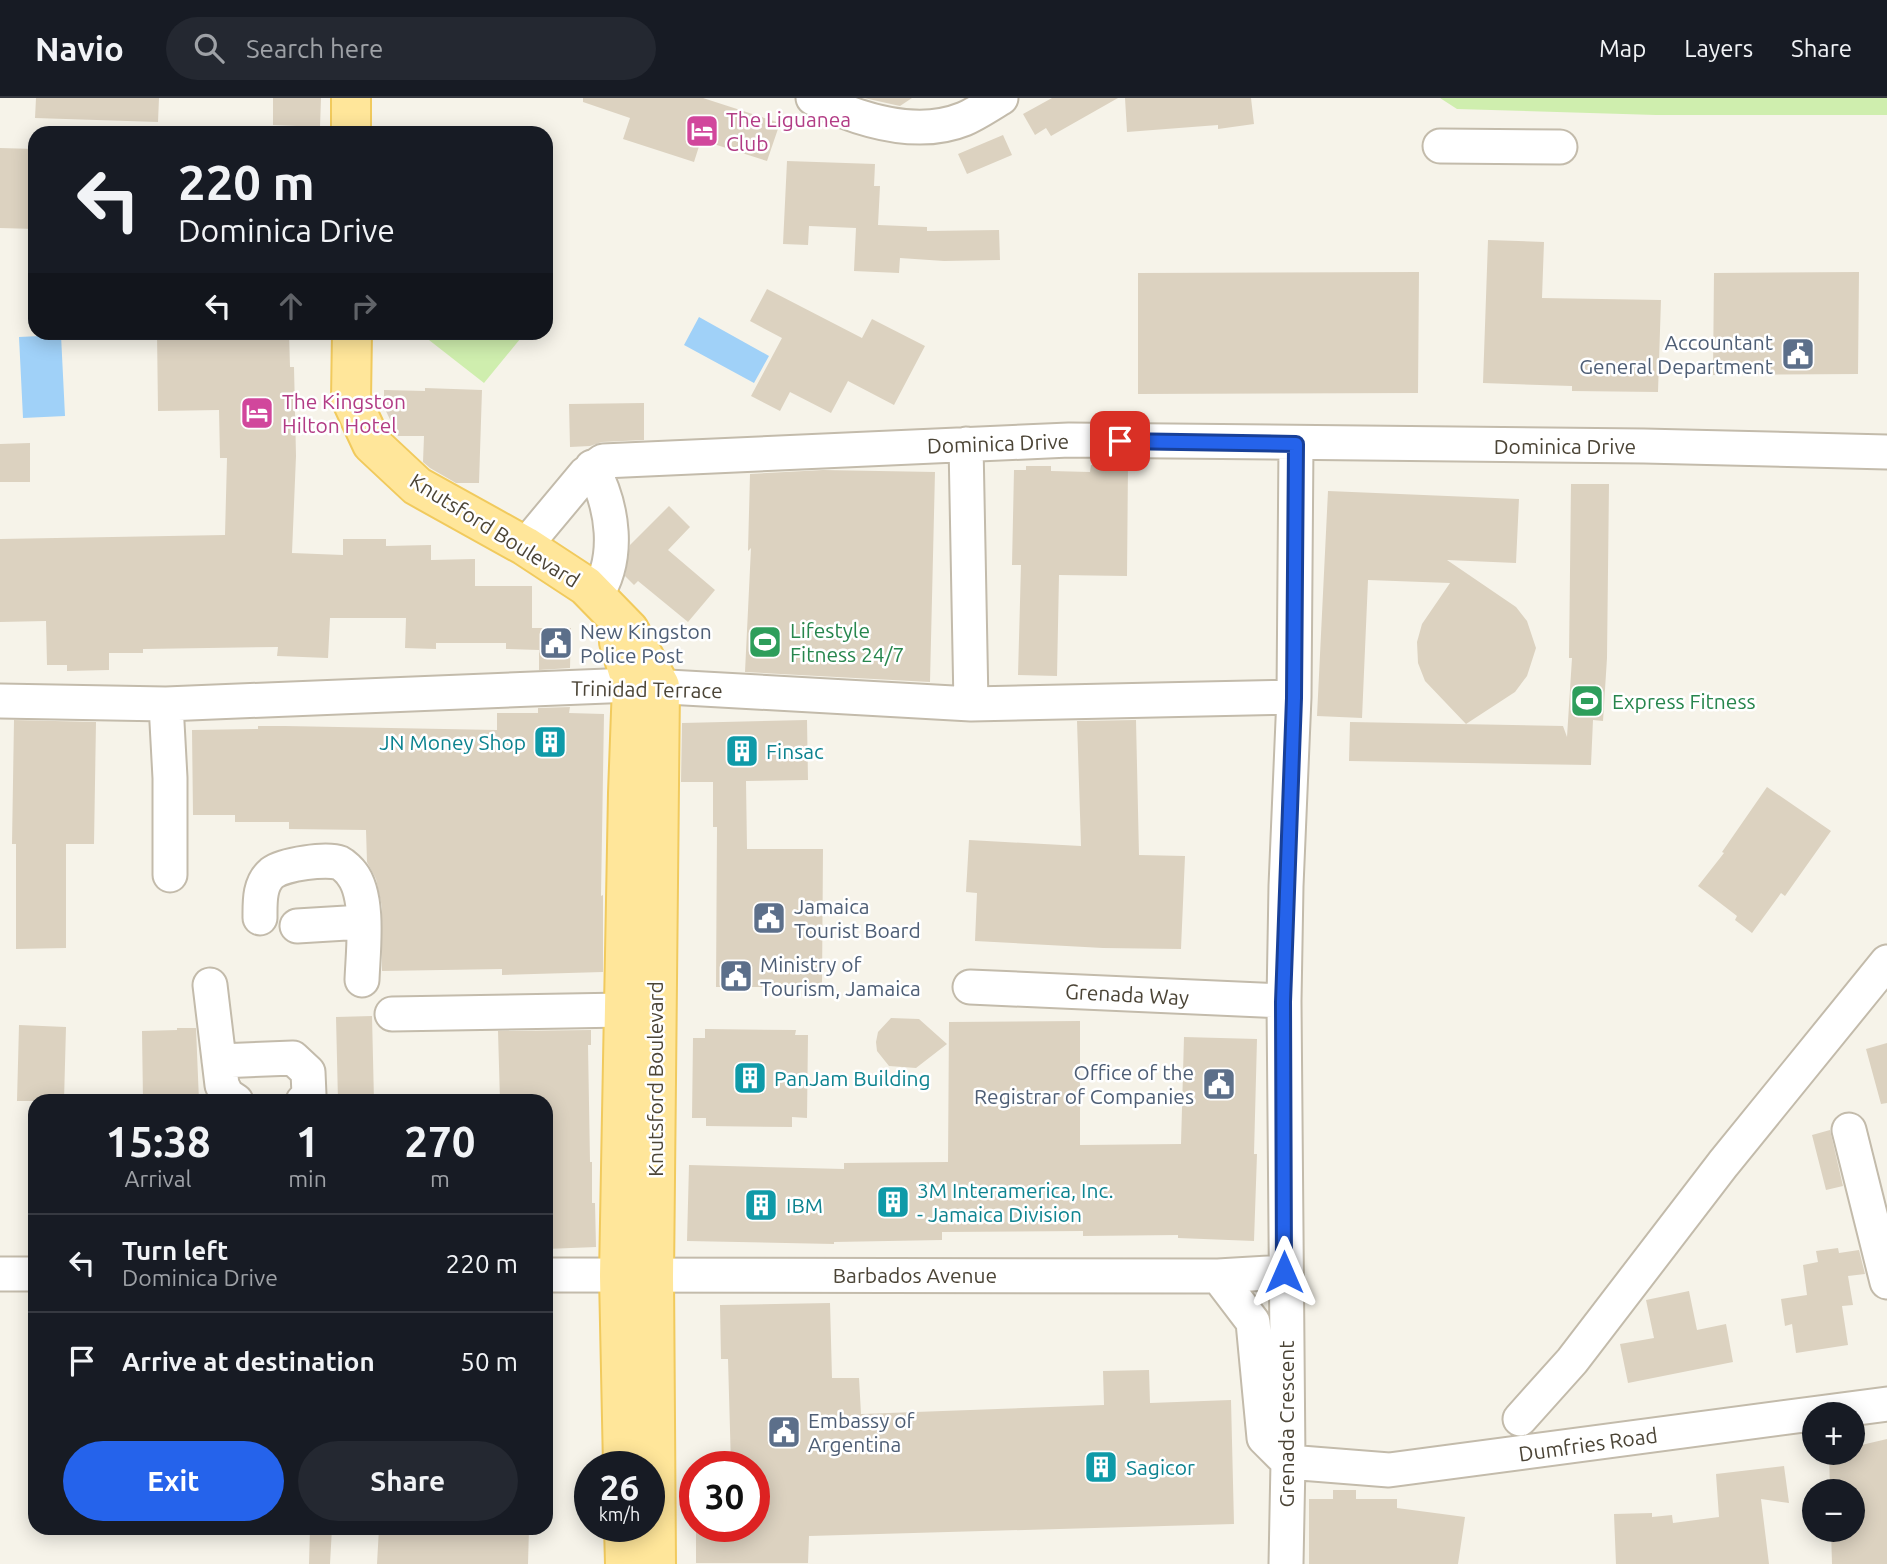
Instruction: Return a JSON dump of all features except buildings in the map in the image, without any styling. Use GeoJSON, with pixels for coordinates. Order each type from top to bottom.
{"type":"FeatureCollection","features":[{"type":"Feature","properties":{"kind":"main road"},"geometry":{"type":"LineString","coordinates":[[351,98],[351,126]]}},
{"type":"Feature","properties":{"kind":"main road","name":"Knutsford Boulevard"},"geometry":{"type":"LineString","coordinates":[[352,340],[351,399],[372,444],[417,486],[525,546],[586,586],[629,630],[646,685],[636,1276],[624,1451]]}},
{"type":"Feature","properties":{"kind":"main road","name":"Knutsford Boulevard"},"geometry":{"type":"LineString","coordinates":[[646,685],[624,1010],[636,1276],[656,1564]]}},
{"type":"Feature","properties":{"kind":"main road"},"geometry":{"type":"LineString","coordinates":[[624,1542],[625,1564]]}},
{"type":"Feature","properties":{"kind":"street"},"geometry":{"type":"LineString","coordinates":[[813,98],[832,107],[889,125],[932,126],[963,120],[1001,98]]}},
{"type":"Feature","properties":{"kind":"street"},"geometry":{"type":"LineString","coordinates":[[1440,146],[1560,147]]}},
{"type":"Feature","properties":{"kind":"street","name":"Dominica Drive"},"geometry":{"type":"LineString","coordinates":[[592,467],[603,461],[1069,440],[1644,446],[1887,452]]}},
{"type":"Feature","properties":{"kind":"street"},"geometry":{"type":"LineString","coordinates":[[966,444],[971,704]]}},
{"type":"Feature","properties":{"kind":"street","name":"Grenada Crescent"},"geometry":{"type":"LineString","coordinates":[[1286,1564],[1288,1462],[1283,1002],[1294,698],[1296,444]]}},
{"type":"Feature","properties":{"kind":"street"},"geometry":{"type":"LineString","coordinates":[[525,546],[592,467],[602,486],[612,547],[602,603]]}},
{"type":"Feature","properties":{"kind":"street","name":"Trinidad Terrace"},"geometry":{"type":"LineString","coordinates":[[0,701],[166,704],[646,685],[971,704],[1294,698]]}},
{"type":"Feature","properties":{"kind":"street"},"geometry":{"type":"LineString","coordinates":[[166,704],[170,778],[170,875]]}},
{"type":"Feature","properties":{"kind":"street"},"geometry":{"type":"LineString","coordinates":[[260,918],[262,887],[272,873],[292,864],[341,863],[354,875],[361,895],[362,980]]}},
{"type":"Feature","properties":{"kind":"street"},"geometry":{"type":"LineString","coordinates":[[298,926],[363,922]]}},
{"type":"Feature","properties":{"kind":"street"},"geometry":{"type":"LineString","coordinates":[[1520,1419],[1572,1361],[1723,1164],[1887,962]]}},
{"type":"Feature","properties":{"kind":"street"},"geometry":{"type":"LineString","coordinates":[[210,985],[222,1085],[226,1094]]}},
{"type":"Feature","properties":{"kind":"street","name":"Grenada Way"},"geometry":{"type":"LineString","coordinates":[[970,987],[1283,1002]]}},
{"type":"Feature","properties":{"kind":"street"},"geometry":{"type":"LineString","coordinates":[[392,1014],[624,1010]]}},
{"type":"Feature","properties":{"kind":"street"},"geometry":{"type":"LineString","coordinates":[[219,1061],[293,1058],[308,1072],[309,1094]]}},
{"type":"Feature","properties":{"kind":"street"},"geometry":{"type":"LineString","coordinates":[[1849,1130],[1887,1282]]}},
{"type":"Feature","properties":{"kind":"street"},"geometry":{"type":"LineString","coordinates":[[0,1263],[0,1276],[28,1274]]}},
{"type":"Feature","properties":{"kind":"street","name":"Barbados Avenue"},"geometry":{"type":"LineString","coordinates":[[553,1275],[1218,1276],[1284,1272]]}},
{"type":"Feature","properties":{"kind":"street"},"geometry":{"type":"LineString","coordinates":[[1218,1276],[1253,1322],[1264,1438],[1288,1462]]}},
{"type":"Feature","properties":{"kind":"street","name":"Dumfries Road"},"geometry":{"type":"LineString","coordinates":[[1288,1462],[1389,1470],[1887,1404]]}},
{"type":"Feature","properties":{"kind":"green space"},"geometry":{"type":"Polygon","coordinates":[[[1440,98],[1887,98],[1887,115],[1656,115],[1457,109],[1440,98]]]}},
{"type":"Feature","properties":{"kind":"green space"},"geometry":{"type":"Polygon","coordinates":[[[429,340],[519,340],[484,383],[429,340]]]}},
{"type":"Feature","properties":{"kind":"water"},"geometry":{"type":"Polygon","coordinates":[[[699,317],[769,356],[754,383],[684,345],[699,317]]]}},
{"type":"Feature","properties":{"kind":"water"},"geometry":{"type":"Polygon","coordinates":[[[19,337],[28,337],[28,340],[61,340],[65,416],[23,418],[19,337]]]}},
{"type":"Feature","properties":{"kind":"place","name":"The Liguanea Club"},"geometry":{"type":"Point","coordinates":[702,131]}},
{"type":"Feature","properties":{"kind":"place","name":"Accountant General Department"},"geometry":{"type":"Point","coordinates":[1798,354]}},
{"type":"Feature","properties":{"kind":"place","name":"The Kingston Hilton Hotel"},"geometry":{"type":"Point","coordinates":[257,413]}},
{"type":"Feature","properties":{"kind":"place","name":"Lifestyle Fitness 24/7"},"geometry":{"type":"Point","coordinates":[765,642]}},
{"type":"Feature","properties":{"kind":"place","name":"New Kingston Police Post"},"geometry":{"type":"Point","coordinates":[556,643]}},
{"type":"Feature","properties":{"kind":"place","name":"Express Fitness"},"geometry":{"type":"Point","coordinates":[1587,701]}},
{"type":"Feature","properties":{"kind":"place","name":"JN Money Shop"},"geometry":{"type":"Point","coordinates":[550,742]}},
{"type":"Feature","properties":{"kind":"place","name":"Finsac"},"geometry":{"type":"Point","coordinates":[742,751]}},
{"type":"Feature","properties":{"kind":"place","name":"Jamaica Tourist Board"},"geometry":{"type":"Point","coordinates":[769,918]}},
{"type":"Feature","properties":{"kind":"place","name":"Ministry of Tourism, Jamaica"},"geometry":{"type":"Point","coordinates":[736,976]}},
{"type":"Feature","properties":{"kind":"place","name":"PanJam Building"},"geometry":{"type":"Point","coordinates":[750,1078]}},
{"type":"Feature","properties":{"kind":"place","name":"Office of the Registrar of Companies"},"geometry":{"type":"Point","coordinates":[1219,1084]}},
{"type":"Feature","properties":{"kind":"place","name":"3M Interamerica, Inc. - Jamaica Division"},"geometry":{"type":"Point","coordinates":[893,1202]}},
{"type":"Feature","properties":{"kind":"place","name":"IBM"},"geometry":{"type":"Point","coordinates":[761,1205]}},
{"type":"Feature","properties":{"kind":"place","name":"Embassy of Argentina"},"geometry":{"type":"Point","coordinates":[784,1432]}},
{"type":"Feature","properties":{"kind":"place","name":"Sagicor"},"geometry":{"type":"Point","coordinates":[1101,1467]}},
{"type":"Feature","properties":{"kind":"route"},"geometry":{"type":"LineString","coordinates":[[1120,441],[1296,444],[1294,698],[1283,1002],[1284,1272]]}}]}
